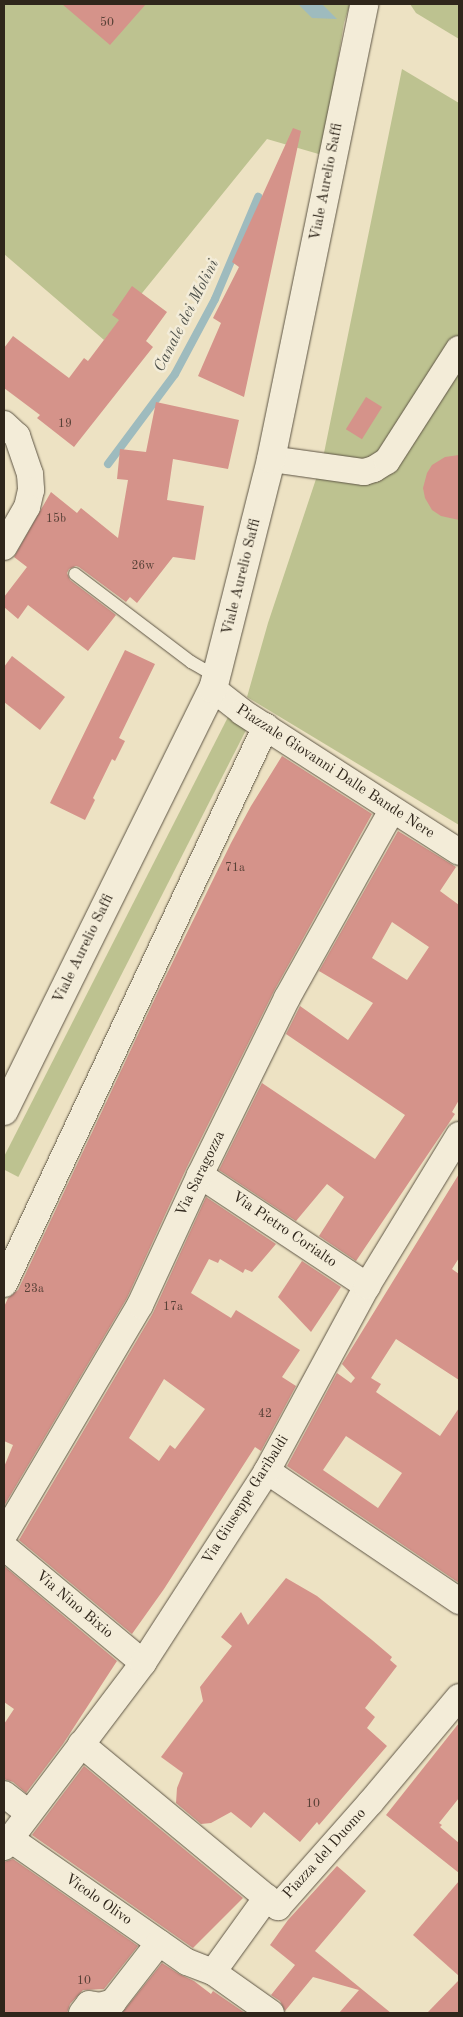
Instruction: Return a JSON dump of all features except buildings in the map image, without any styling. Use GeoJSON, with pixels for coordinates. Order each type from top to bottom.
{"type":"FeatureCollection","features":[{"type":"Feature","properties":{"kind":"street","name":"Viale Aurelio Saffi"},"geometry":{"type":"LineString","coordinates":[[4,1111],[215,683],[272,459],[364,4]]}},
{"type":"Feature","properties":{"kind":"street"},"geometry":{"type":"LineString","coordinates":[[272,459],[364,472],[374,469],[387,461],[459,349]]}},
{"type":"Feature","properties":{"kind":"street"},"geometry":{"type":"LineString","coordinates":[[4,424],[17,436],[30,474],[31,490],[27,507],[14,535]]}},
{"type":"Feature","properties":{"kind":"street","name":"Piazzale Giovanni Dalle Bande Nere"},"geometry":{"type":"LineString","coordinates":[[215,683],[266,726],[459,852]]}},
{"type":"Feature","properties":{"kind":"street"},"geometry":{"type":"LineString","coordinates":[[4,1284],[266,726]]}},
{"type":"Feature","properties":{"kind":"street","name":"Via Saragozza"},"geometry":{"type":"LineString","coordinates":[[4,1535],[140,1305],[200,1175],[287,998],[392,810]]}},
{"type":"Feature","properties":{"kind":"street","name":"Via Giuseppe Garibaldi"},"geometry":{"type":"LineString","coordinates":[[6,1842],[143,1662],[266,1471],[367,1286],[459,1135]]}},
{"type":"Feature","properties":{"kind":"street","name":"Via Pietro Corialto"},"geometry":{"type":"LineString","coordinates":[[200,1175],[367,1286]]}},
{"type":"Feature","properties":{"kind":"street"},"geometry":{"type":"LineString","coordinates":[[266,1471],[459,1601]]}},
{"type":"Feature","properties":{"kind":"street","name":"Via Nino Bixio"},"geometry":{"type":"LineString","coordinates":[[4,1547],[143,1662]]}},
{"type":"Feature","properties":{"kind":"street","name":"Piazza del Duomo"},"geometry":{"type":"LineString","coordinates":[[81,1744],[278,1907],[371,1802],[459,1697]]}},
{"type":"Feature","properties":{"kind":"street"},"geometry":{"type":"LineString","coordinates":[[4,1794],[28,1813]]}},
{"type":"Feature","properties":{"kind":"street","name":"Vicolo Olivo"},"geometry":{"type":"LineString","coordinates":[[6,1842],[186,1962],[213,1972],[265,2009]]}},
{"type":"Feature","properties":{"kind":"street"},"geometry":{"type":"LineString","coordinates":[[213,1972],[267,1897]]}},
{"type":"Feature","properties":{"kind":"street"},"geometry":{"type":"LineString","coordinates":[[82,2013],[89,2004],[100,2006],[116,1999],[159,1943]]}},
{"type":"Feature","properties":{"kind":"lane"},"geometry":{"type":"LineString","coordinates":[[75,574],[192,662],[215,683]]}},
{"type":"Feature","properties":{"kind":"green space"},"geometry":{"type":"Polygon","coordinates":[[[4,4],[350,4],[344,23],[322,155],[267,139],[104,340],[4,254],[4,4]]]}},
{"type":"Feature","properties":{"kind":"green space"},"geometry":{"type":"Polygon","coordinates":[[[410,4],[459,4],[459,39],[416,13],[410,4]]]}},
{"type":"Feature","properties":{"kind":"green space"},"geometry":{"type":"Polygon","coordinates":[[[402,69],[459,103],[459,825],[247,697],[268,623],[323,458],[402,69]]]}},
{"type":"Feature","properties":{"kind":"green space"},"geometry":{"type":"Polygon","coordinates":[[[228,717],[248,727],[18,1177],[4,1170],[4,1157],[228,717]]]}},
{"type":"Feature","properties":{"kind":"water"},"geometry":{"type":"Polygon","coordinates":[[[298,4],[322,4],[337,19],[312,18],[298,4]]]}},
{"type":"Feature","properties":{"kind":"waterway","name":"Canale dei Molini"},"geometry":{"type":"LineString","coordinates":[[108,464],[175,374],[215,299],[258,197]]}}]}
